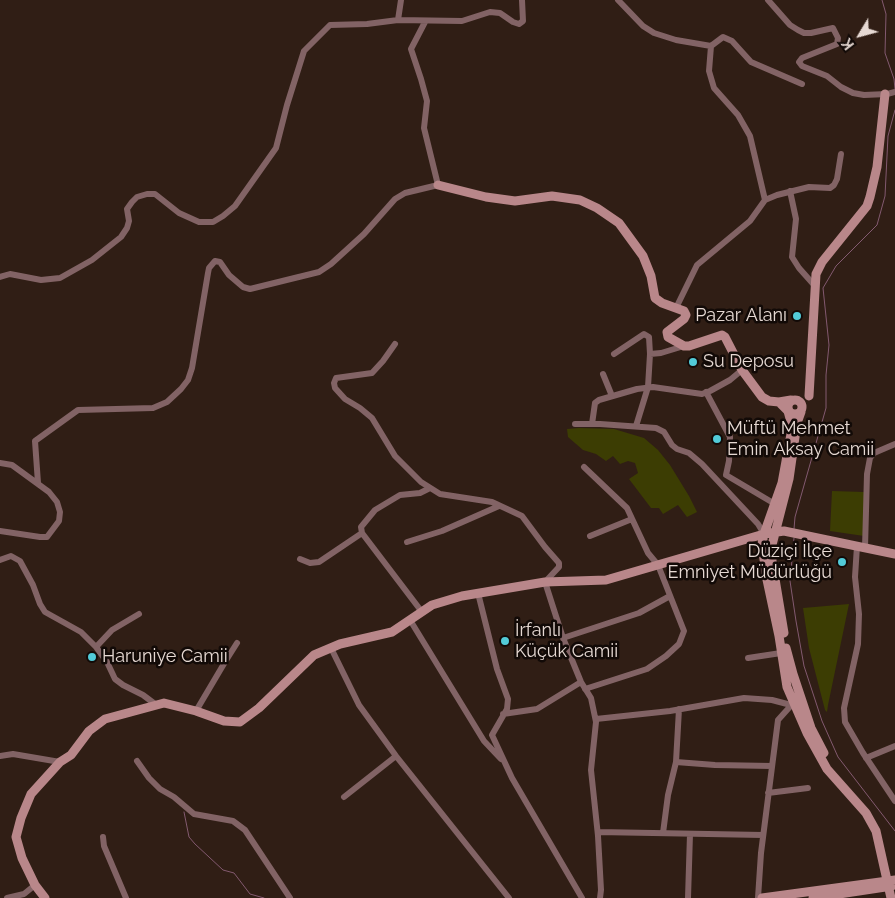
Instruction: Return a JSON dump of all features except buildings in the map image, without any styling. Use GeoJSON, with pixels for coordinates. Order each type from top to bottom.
{"type":"FeatureCollection","features":[{"type":"Feature","properties":{"kind":"street"},"geometry":{"type":"LineString","coordinates":[[398,20],[401,0]]}},
{"type":"Feature","properties":{"kind":"street"},"geometry":{"type":"LineString","coordinates":[[0,277],[10,274],[41,280],[60,278],[92,260],[121,237],[129,221],[127,209],[138,197],[147,194],[155,194],[179,213],[199,222],[213,222],[223,216],[236,206],[276,148],[304,51],[330,25],[367,24],[398,20],[462,22],[490,12],[500,13],[519,24],[523,21],[522,0]]}},
{"type":"Feature","properties":{"kind":"street"},"geometry":{"type":"LineString","coordinates":[[618,0],[643,26],[654,33],[676,40],[711,46],[723,37],[732,41],[751,62],[802,84]]}},
{"type":"Feature","properties":{"kind":"street"},"geometry":{"type":"LineString","coordinates":[[768,0],[790,25],[798,30],[804,33],[811,33],[833,28],[838,38],[837,44],[802,58],[799,62],[800,65],[827,76],[841,87],[853,93],[864,95],[890,93],[877,167],[867,206],[822,262],[816,274],[810,396],[807,404],[788,404],[791,434],[782,483],[762,544],[786,687],[792,704],[827,769],[866,813],[881,847],[893,884]]}},
{"type":"Feature","properties":{"kind":"street"},"geometry":{"type":"LineString","coordinates":[[425,22],[410,50],[427,101],[424,128],[438,185]]}},
{"type":"Feature","properties":{"kind":"street"},"geometry":{"type":"LineString","coordinates":[[711,46],[709,71],[714,88],[738,116],[750,136],[765,200]]}},
{"type":"Feature","properties":{"kind":"street"},"geometry":{"type":"LineString","coordinates":[[676,308],[696,265],[750,221],[765,200],[809,187],[830,188],[834,186],[841,154]]}},
{"type":"Feature","properties":{"kind":"street"},"geometry":{"type":"LineString","coordinates":[[38,483],[35,441],[78,410],[153,408],[167,402],[181,389],[188,380],[192,368],[209,268],[215,261],[220,262],[229,275],[243,287],[250,289],[319,272],[332,264],[364,234],[395,199],[405,193],[438,185],[486,197],[515,201],[552,196],[580,200],[597,208],[618,223],[643,256],[648,264],[655,298],[662,303],[684,311],[686,315],[684,319],[666,334],[684,346]]}},
{"type":"Feature","properties":{"kind":"street"},"geometry":{"type":"LineString","coordinates":[[790,192],[796,219],[792,257],[815,286]]}},
{"type":"Feature","properties":{"kind":"street"},"geometry":{"type":"LineString","coordinates":[[614,354],[644,334],[649,337],[648,387],[636,426]]}},
{"type":"Feature","properties":{"kind":"street"},"geometry":{"type":"LineString","coordinates":[[650,354],[671,351],[722,335],[725,337],[742,370],[762,397],[768,401],[798,405]]}},
{"type":"Feature","properties":{"kind":"street"},"geometry":{"type":"LineString","coordinates":[[395,344],[372,373],[336,378],[335,388],[372,418],[395,456],[421,482],[440,494],[492,502],[522,516],[559,563],[559,567],[545,582]]}},
{"type":"Feature","properties":{"kind":"street"},"geometry":{"type":"LineString","coordinates":[[592,424],[595,403],[599,400],[653,386],[702,394],[730,380],[742,370]]}},
{"type":"Feature","properties":{"kind":"street"},"geometry":{"type":"LineString","coordinates":[[603,374],[612,396]]}},
{"type":"Feature","properties":{"kind":"street"},"geometry":{"type":"LineString","coordinates":[[706,392],[730,437],[729,461],[726,475],[775,504]]}},
{"type":"Feature","properties":{"kind":"street"},"geometry":{"type":"LineString","coordinates":[[779,402],[788,411]]}},
{"type":"Feature","properties":{"kind":"street"},"geometry":{"type":"LineString","coordinates":[[798,405],[789,479],[772,545],[774,571],[788,658],[811,728],[832,768],[875,820],[886,846],[893,884],[891,898]]}},
{"type":"Feature","properties":{"kind":"street"},"geometry":{"type":"LineString","coordinates":[[575,424],[636,426],[656,428],[664,432],[677,449],[689,454],[702,464],[758,524],[764,534]]}},
{"type":"Feature","properties":{"kind":"street"},"geometry":{"type":"LineString","coordinates":[[894,798],[866,758],[845,722],[844,708],[858,644],[859,614],[855,577],[861,547],[870,458],[874,453],[895,444]]}},
{"type":"Feature","properties":{"kind":"street"},"geometry":{"type":"LineString","coordinates":[[0,463],[12,466],[38,483],[57,502],[60,512],[59,521],[47,537],[0,531]]}},
{"type":"Feature","properties":{"kind":"street"},"geometry":{"type":"LineString","coordinates":[[584,467],[627,508],[648,553],[658,565],[684,631],[679,644],[647,669],[585,689]]}},
{"type":"Feature","properties":{"kind":"street"},"geometry":{"type":"LineString","coordinates":[[422,612],[362,533],[361,527],[375,510],[400,495],[420,493],[430,488]]}},
{"type":"Feature","properties":{"kind":"street"},"geometry":{"type":"LineString","coordinates":[[407,542],[442,530],[499,506]]}},
{"type":"Feature","properties":{"kind":"street"},"geometry":{"type":"LineString","coordinates":[[590,536],[632,519]]}},
{"type":"Feature","properties":{"kind":"street"},"geometry":{"type":"LineString","coordinates":[[45,898],[35,885],[22,858],[16,837],[21,818],[31,794],[60,762],[71,755],[89,731],[105,719],[164,703],[196,711],[224,721],[240,722],[259,708],[314,655],[331,648],[392,632],[432,605],[462,596],[545,582],[606,580],[764,534],[784,531],[895,554]]}},
{"type":"Feature","properties":{"kind":"street"},"geometry":{"type":"LineString","coordinates":[[300,559],[310,563],[319,562],[362,533]]}},
{"type":"Feature","properties":{"kind":"street"},"geometry":{"type":"LineString","coordinates":[[0,560],[11,556],[20,561],[33,585],[40,604],[46,612],[81,632],[96,647],[107,662],[115,679],[155,704]]}},
{"type":"Feature","properties":{"kind":"street"},"geometry":{"type":"LineString","coordinates":[[545,582],[563,638],[581,682],[591,698],[596,719],[591,770],[598,832],[600,898]]}},
{"type":"Feature","properties":{"kind":"street"},"geometry":{"type":"LineString","coordinates":[[478,593],[498,669],[508,698],[506,709],[492,735],[506,764],[582,898]]}},
{"type":"Feature","properties":{"kind":"street"},"geometry":{"type":"LineString","coordinates":[[563,638],[638,613],[670,596]]}},
{"type":"Feature","properties":{"kind":"street"},"geometry":{"type":"LineString","coordinates":[[96,647],[112,630],[139,614]]}},
{"type":"Feature","properties":{"kind":"street"},"geometry":{"type":"LineString","coordinates":[[410,620],[484,741],[506,764]]}},
{"type":"Feature","properties":{"kind":"street"},"geometry":{"type":"LineString","coordinates":[[196,711],[238,643]]}},
{"type":"Feature","properties":{"kind":"street"},"geometry":{"type":"LineString","coordinates":[[331,648],[358,705],[509,898]]}},
{"type":"Feature","properties":{"kind":"street"},"geometry":{"type":"LineString","coordinates":[[748,658],[781,654]]}},
{"type":"Feature","properties":{"kind":"street"},"geometry":{"type":"LineString","coordinates":[[503,714],[537,708],[581,682]]}},
{"type":"Feature","properties":{"kind":"street"},"geometry":{"type":"LineString","coordinates":[[800,695],[778,720],[763,835],[760,898],[893,884]]}},
{"type":"Feature","properties":{"kind":"street"},"geometry":{"type":"LineString","coordinates":[[596,719],[680,709],[744,698],[792,704]]}},
{"type":"Feature","properties":{"kind":"street"},"geometry":{"type":"LineString","coordinates":[[663,834],[668,795],[676,762],[680,709]]}},
{"type":"Feature","properties":{"kind":"street"},"geometry":{"type":"LineString","coordinates":[[866,758],[895,746]]}},
{"type":"Feature","properties":{"kind":"street"},"geometry":{"type":"LineString","coordinates":[[0,756],[14,754],[60,762]]}},
{"type":"Feature","properties":{"kind":"street"},"geometry":{"type":"LineString","coordinates":[[344,797],[396,756]]}},
{"type":"Feature","properties":{"kind":"street"},"geometry":{"type":"LineString","coordinates":[[137,761],[149,778],[160,789],[174,797],[194,814],[233,821],[245,830],[290,898]]}},
{"type":"Feature","properties":{"kind":"street"},"geometry":{"type":"LineString","coordinates":[[676,762],[715,766],[772,766]]}},
{"type":"Feature","properties":{"kind":"street"},"geometry":{"type":"LineString","coordinates":[[768,794],[808,788]]}},
{"type":"Feature","properties":{"kind":"street"},"geometry":{"type":"LineString","coordinates":[[598,832],[763,835]]}},
{"type":"Feature","properties":{"kind":"street"},"geometry":{"type":"LineString","coordinates":[[688,898],[690,834]]}},
{"type":"Feature","properties":{"kind":"street"},"geometry":{"type":"LineString","coordinates":[[103,837],[104,846],[126,898]]}},
{"type":"Feature","properties":{"kind":"street"},"geometry":{"type":"LineString","coordinates":[[813,898],[860,895],[893,884]]}},
{"type":"Feature","properties":{"kind":"street"},"geometry":{"type":"LineString","coordinates":[[7,898],[24,894],[35,885]]}},
{"type":"Feature","properties":{"kind":"shaded area"},"geometry":{"type":"Polygon","coordinates":[[[567,429],[614,429],[644,438],[658,450],[670,465],[697,512],[687,517],[678,505],[663,514],[659,508],[651,508],[629,479],[638,473],[635,463],[628,461],[620,464],[613,456],[606,461],[596,454],[583,450],[568,437],[567,429]]]}},
{"type":"Feature","properties":{"kind":"shaded area"},"geometry":{"type":"Polygon","coordinates":[[[832,491],[864,492],[864,536],[830,531],[832,491]]]}},
{"type":"Feature","properties":{"kind":"shaded area"},"geometry":{"type":"Polygon","coordinates":[[[849,604],[827,712],[809,648],[803,608],[849,604]]]}},
{"type":"Feature","properties":{"kind":"waterway"},"geometry":{"type":"LineString","coordinates":[[882,0],[886,14],[885,53],[894,79],[895,89]]}},
{"type":"Feature","properties":{"kind":"waterway"},"geometry":{"type":"LineString","coordinates":[[794,529],[795,517],[826,408],[826,375],[829,345],[823,288],[836,266],[877,225],[885,196],[888,136],[895,110]]}},
{"type":"Feature","properties":{"kind":"waterway"},"geometry":{"type":"LineString","coordinates":[[794,538],[790,581],[796,621],[804,666],[822,721],[838,757],[895,831]]}},
{"type":"Feature","properties":{"kind":"waterway"},"geometry":{"type":"LineString","coordinates":[[184,812],[189,837],[195,844],[223,870],[234,873],[250,894],[264,898]]}},
{"type":"Feature","properties":{"kind":"place","name":"Pazar Alanı"},"geometry":{"type":"Point","coordinates":[797,316]}},
{"type":"Feature","properties":{"kind":"place","name":"Su Deposu"},"geometry":{"type":"Point","coordinates":[693,362]}},
{"type":"Feature","properties":{"kind":"place","name":"Müftü Mehmet Emin Aksay Camii"},"geometry":{"type":"Point","coordinates":[717,439]}},
{"type":"Feature","properties":{"kind":"place","name":"Düziçi İlçe Emniyet Müdürlüğü"},"geometry":{"type":"Point","coordinates":[842,562]}},
{"type":"Feature","properties":{"kind":"place","name":"İrfanlı Küçük Camii"},"geometry":{"type":"Point","coordinates":[505,641]}},
{"type":"Feature","properties":{"kind":"place","name":"Haruniye Camii"},"geometry":{"type":"Point","coordinates":[92,657]}}]}
